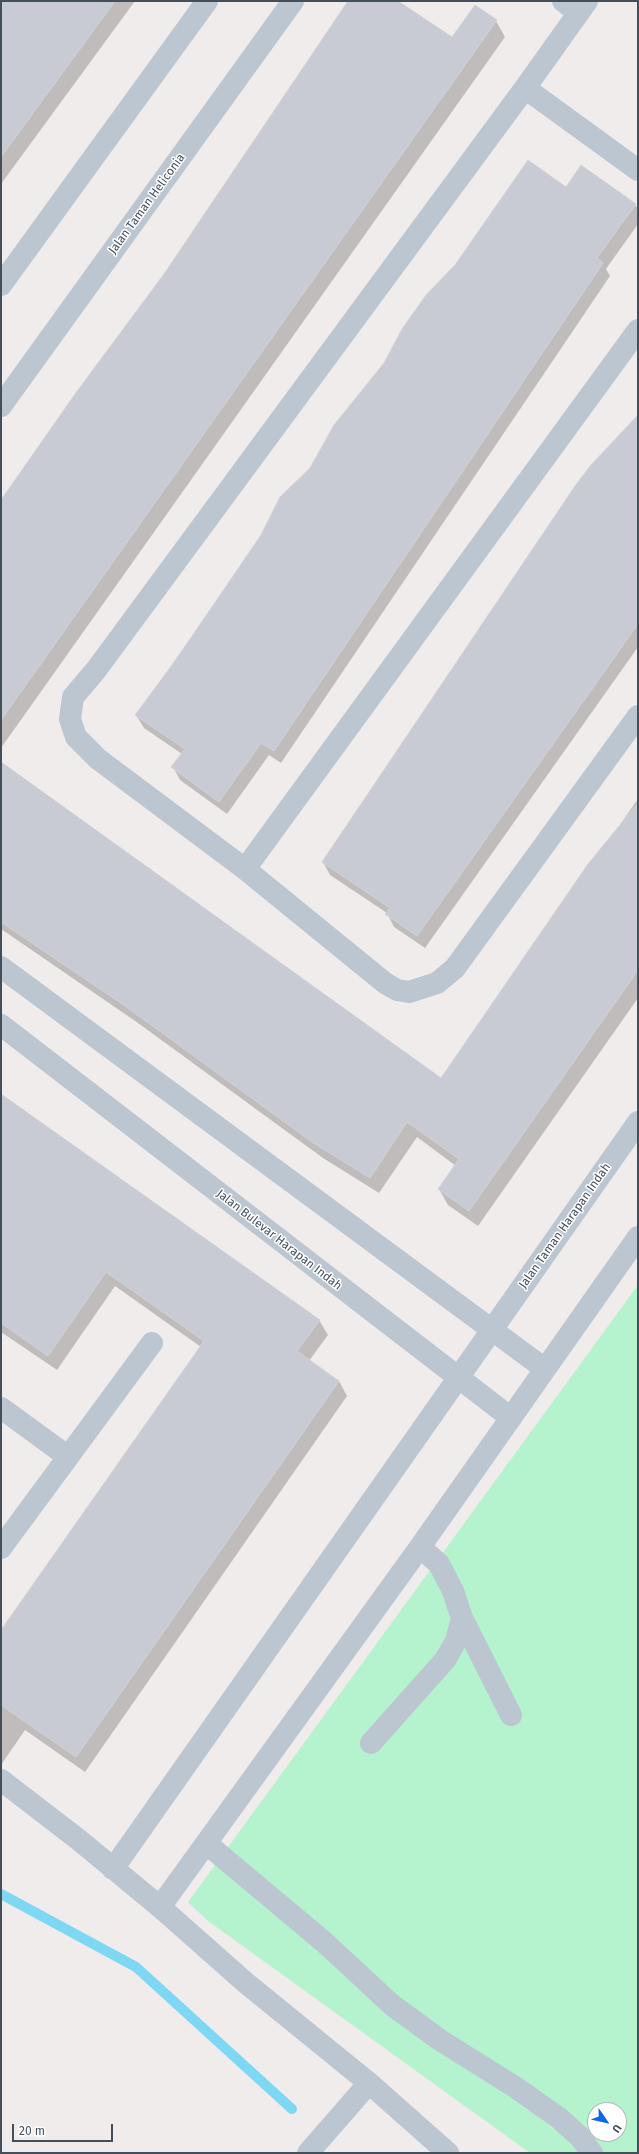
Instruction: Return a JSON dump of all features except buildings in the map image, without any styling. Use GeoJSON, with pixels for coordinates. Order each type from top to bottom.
{"type":"FeatureCollection","features":[{"type":"Feature","properties":{"kind":"street"},"geometry":{"type":"LineString","coordinates":[[1,285],[207,1]]}},
{"type":"Feature","properties":{"kind":"street","name":"Jalan Taman Heliconia"},"geometry":{"type":"LineString","coordinates":[[1,406],[293,1]]}},
{"type":"Feature","properties":{"kind":"street"},"geometry":{"type":"LineString","coordinates":[[576,5],[525,88],[100,664],[73,697],[70,719],[76,736],[98,759],[245,870],[385,983],[397,990],[409,992],[437,983],[455,968],[638,716]]}},
{"type":"Feature","properties":{"kind":"street"},"geometry":{"type":"LineString","coordinates":[[525,88],[638,170]]}},
{"type":"Feature","properties":{"kind":"street"},"geometry":{"type":"LineString","coordinates":[[245,870],[638,330]]}},
{"type":"Feature","properties":{"kind":"street"},"geometry":{"type":"LineString","coordinates":[[1,967],[545,1369]]}},
{"type":"Feature","properties":{"kind":"street","name":"Jalan Bulevar Harapan Indah"},"geometry":{"type":"LineString","coordinates":[[1,1025],[510,1418]]}},
{"type":"Feature","properties":{"kind":"street","name":"Jalan Taman Harapan Indah"},"geometry":{"type":"LineString","coordinates":[[113,1869],[493,1331],[638,1122]]}},
{"type":"Feature","properties":{"kind":"street"},"geometry":{"type":"LineString","coordinates":[[160,1907],[207,1844],[420,1546],[638,1237]]}},
{"type":"Feature","properties":{"kind":"street"},"geometry":{"type":"LineString","coordinates":[[1,1548],[67,1456],[152,1343]]}},
{"type":"Feature","properties":{"kind":"street"},"geometry":{"type":"LineString","coordinates":[[1,1408],[67,1456]]}},
{"type":"Feature","properties":{"kind":"street"},"geometry":{"type":"LineString","coordinates":[[420,1546],[439,1564],[453,1591],[462,1618],[511,1715]]}},
{"type":"Feature","properties":{"kind":"street"},"geometry":{"type":"LineString","coordinates":[[371,1743],[445,1660],[456,1641],[462,1618]]}},
{"type":"Feature","properties":{"kind":"street"},"geometry":{"type":"LineString","coordinates":[[1,1780],[160,1907],[246,1983],[369,2083],[448,2153]]}},
{"type":"Feature","properties":{"kind":"street"},"geometry":{"type":"LineString","coordinates":[[207,1844],[324,1942],[392,2005],[440,2040],[515,2087],[559,2118],[580,2137],[592,2153]]}},
{"type":"Feature","properties":{"kind":"street"},"geometry":{"type":"LineString","coordinates":[[309,2152],[369,2083]]}},
{"type":"Feature","properties":{"kind":"green space"},"geometry":{"type":"Polygon","coordinates":[[[638,1285],[638,2153],[530,2153],[208,1921],[188,1902],[638,1285]]]}},
{"type":"Feature","properties":{"kind":"waterway"},"geometry":{"type":"LineString","coordinates":[[1,1894],[136,1967],[292,2109]]}}]}
